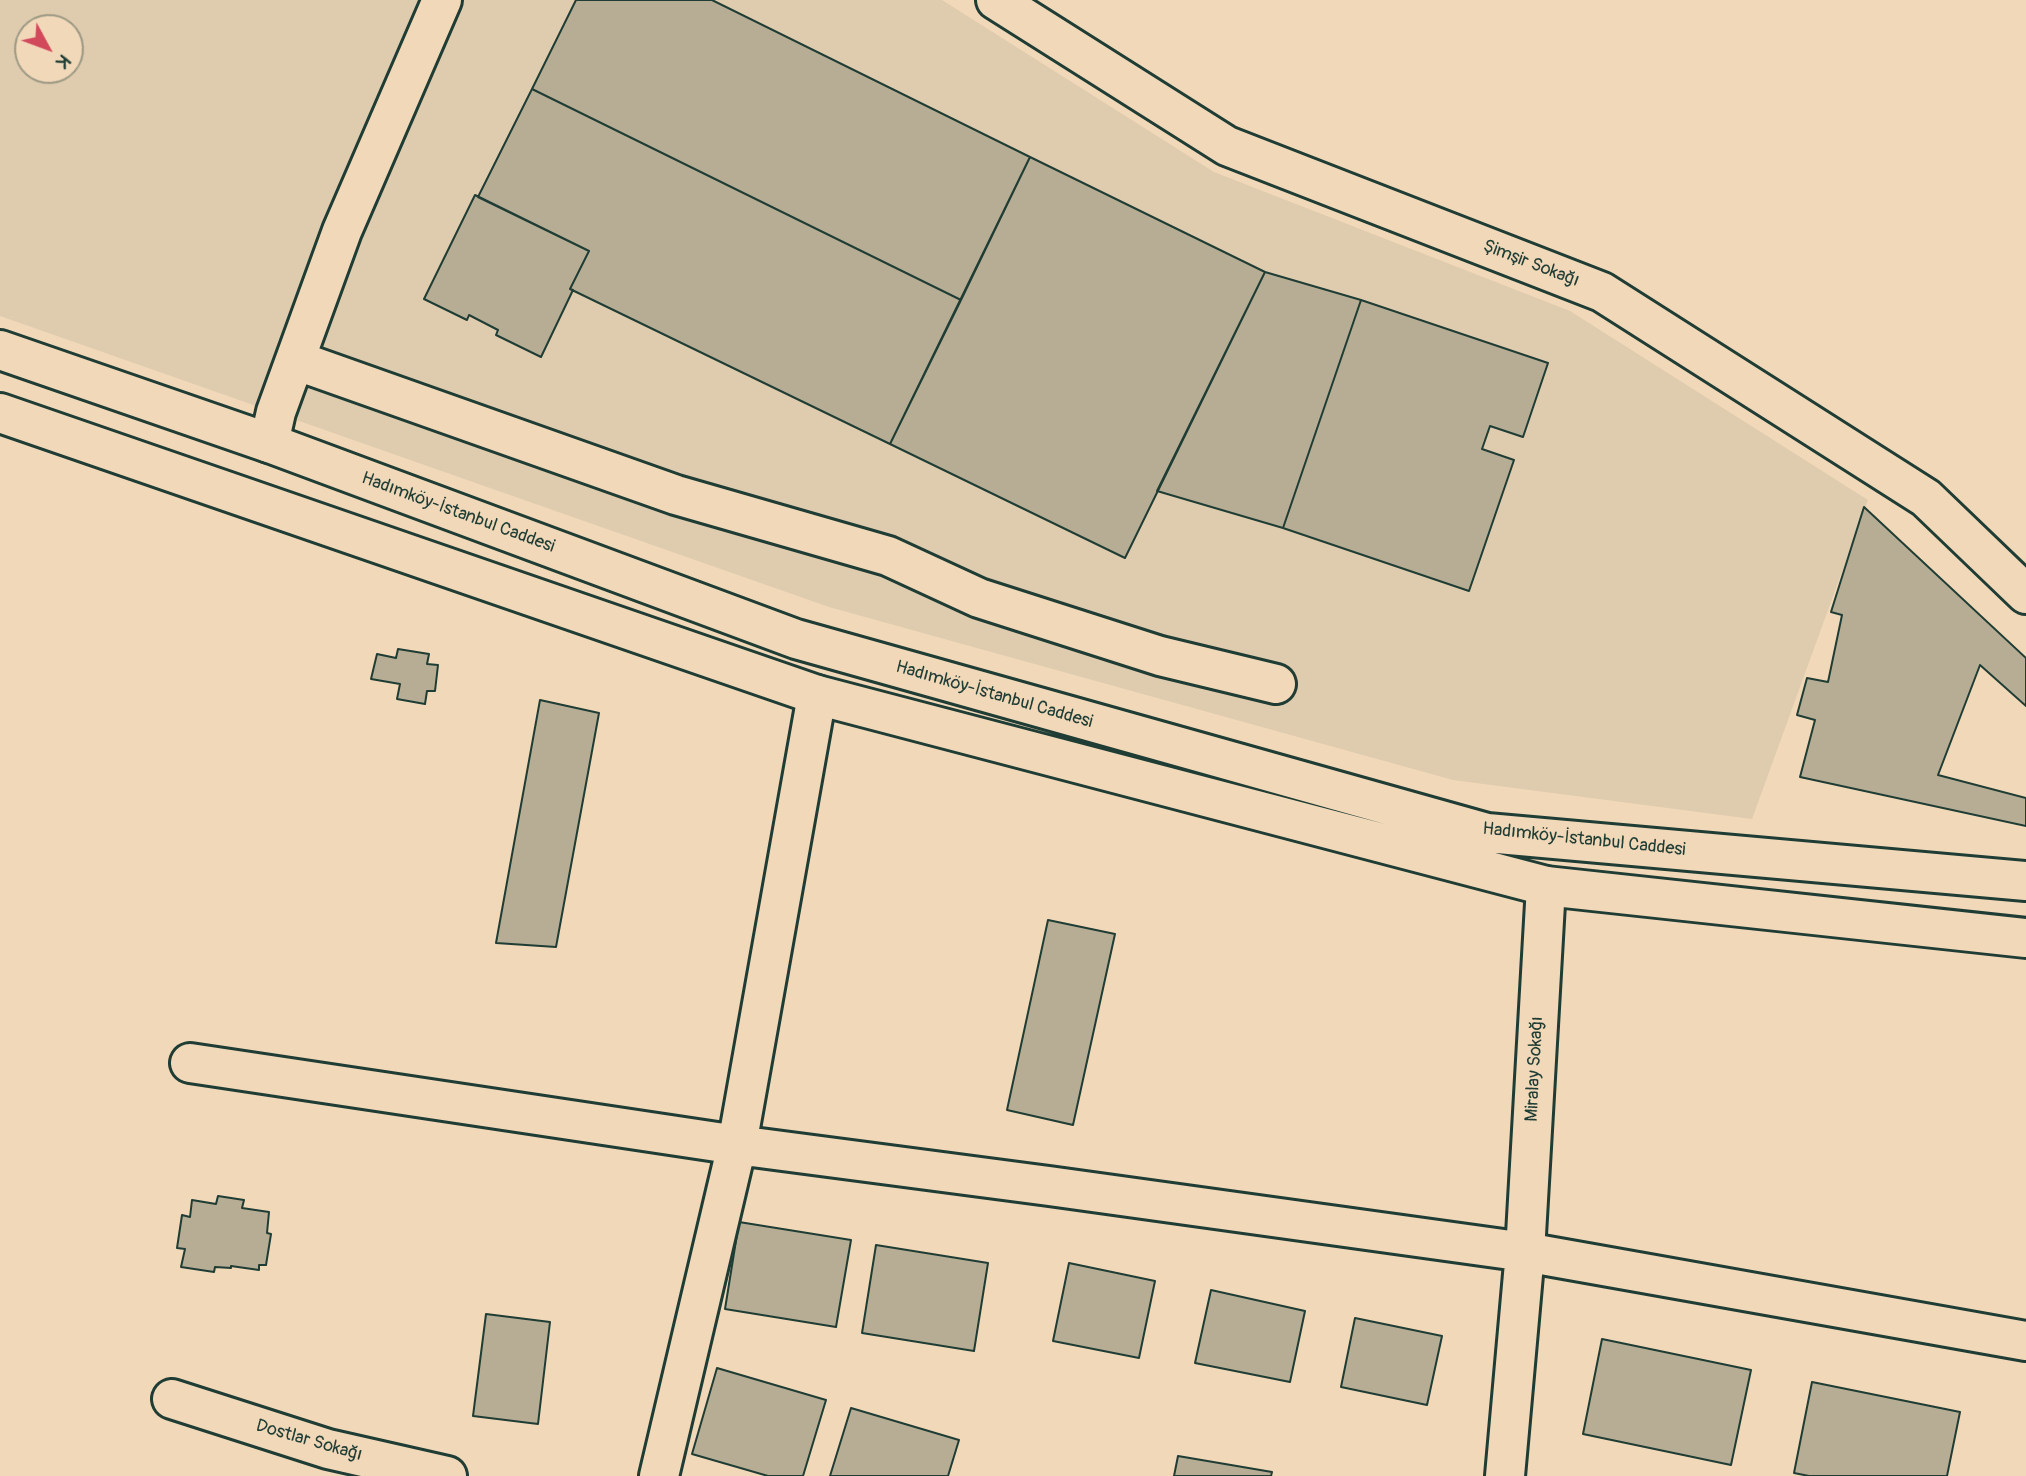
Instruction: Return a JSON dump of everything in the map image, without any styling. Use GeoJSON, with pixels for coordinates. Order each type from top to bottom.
{"type":"FeatureCollection","features":[{"type":"Feature","properties":{"kind":"street"},"geometry":{"type":"LineString","coordinates":[[269,443],[276,412],[342,231],[442,0]]}},
{"type":"Feature","properties":{"kind":"street","name":"Şimşir Sokağı"},"geometry":{"type":"LineString","coordinates":[[996,0],[1227,146],[1602,292],[1926,498],[2026,594]]}},
{"type":"Feature","properties":{"kind":"street","name":"Hadımköy-İstanbul Caddesi"},"geometry":{"type":"LineString","coordinates":[[0,350],[269,443],[796,639],[1486,833],[2026,881]]}},
{"type":"Feature","properties":{"kind":"street"},"geometry":{"type":"LineString","coordinates":[[295,360],[676,495],[888,556],[979,598],[1160,656],[1276,684]]}},
{"type":"Feature","properties":{"kind":"street"},"geometry":{"type":"LineString","coordinates":[[0,413],[817,695],[1546,886],[2026,938]]}},
{"type":"Feature","properties":{"kind":"street"},"geometry":{"type":"LineString","coordinates":[[659,1476],[737,1145],[817,695]]}},
{"type":"Feature","properties":{"kind":"street","name":"Miralay Sokağı"},"geometry":{"type":"LineString","coordinates":[[1505,1476],[1525,1252],[1546,886]]}},
{"type":"Feature","properties":{"kind":"street"},"geometry":{"type":"LineString","coordinates":[[190,1063],[737,1145],[1063,1187],[1525,1252],[2026,1341]]}},
{"type":"Feature","properties":{"kind":"street","name":"Dostlar Sokağı"},"geometry":{"type":"LineString","coordinates":[[172,1399],[328,1449],[447,1476]]}},
{"type":"Feature","properties":{"kind":"shaded area"},"geometry":{"type":"Polygon","coordinates":[[[0,0],[942,0],[1214,172],[1570,311],[1868,500],[1752,819],[1453,780],[829,607],[0,316],[0,0]]]}},
{"type":"Feature","properties":{"kind":"building"},"geometry":{"type":"Polygon","coordinates":[[[576,0],[712,0],[1030,157],[961,300],[532,89],[576,0]]]}},
{"type":"Feature","properties":{"kind":"building"},"geometry":{"type":"Polygon","coordinates":[[[532,89],[961,300],[890,444],[570,289],[589,251],[478,197],[532,89]]]}},
{"type":"Feature","properties":{"kind":"building"},"geometry":{"type":"Polygon","coordinates":[[[1030,157],[1265,272],[1125,558],[890,444],[1030,157]]]}},
{"type":"Feature","properties":{"kind":"building"},"geometry":{"type":"Polygon","coordinates":[[[475,195],[589,251],[541,357],[496,335],[498,330],[469,315],[467,320],[424,299],[475,195]]]}},
{"type":"Feature","properties":{"kind":"building"},"geometry":{"type":"Polygon","coordinates":[[[1265,272],[1361,300],[1283,528],[1157,491],[1265,272]]]}},
{"type":"Feature","properties":{"kind":"building"},"geometry":{"type":"Polygon","coordinates":[[[1361,300],[1548,363],[1523,437],[1490,426],[1482,449],[1514,460],[1469,591],[1283,528],[1361,300]]]}},
{"type":"Feature","properties":{"kind":"building"},"geometry":{"type":"Polygon","coordinates":[[[1864,507],[2026,658],[2026,706],[1980,665],[1938,775],[2026,798],[2026,826],[1800,777],[1815,720],[1797,715],[1807,678],[1828,682],[1842,615],[1831,612],[1864,507]]]}},
{"type":"Feature","properties":{"kind":"building"},"geometry":{"type":"Polygon","coordinates":[[[398,649],[429,654],[427,664],[438,665],[435,691],[427,691],[425,704],[397,699],[400,684],[371,679],[377,654],[396,658],[398,649]]]}},
{"type":"Feature","properties":{"kind":"building"},"geometry":{"type":"Polygon","coordinates":[[[540,700],[599,713],[556,947],[496,943],[540,700]]]}},
{"type":"Feature","properties":{"kind":"building"},"geometry":{"type":"Polygon","coordinates":[[[1048,920],[1115,934],[1073,1125],[1007,1110],[1048,920]]]}},
{"type":"Feature","properties":{"kind":"building"},"geometry":{"type":"Polygon","coordinates":[[[218,1196],[244,1200],[242,1208],[269,1212],[267,1233],[271,1234],[266,1265],[259,1265],[259,1270],[231,1266],[215,1267],[214,1272],[181,1267],[185,1249],[177,1248],[182,1215],[190,1217],[192,1200],[216,1204],[218,1196]]]}},
{"type":"Feature","properties":{"kind":"building"},"geometry":{"type":"Polygon","coordinates":[[[739,1222],[851,1240],[836,1327],[725,1309],[739,1222]]]}},
{"type":"Feature","properties":{"kind":"building"},"geometry":{"type":"Polygon","coordinates":[[[876,1245],[988,1263],[974,1351],[862,1333],[876,1245]]]}},
{"type":"Feature","properties":{"kind":"building"},"geometry":{"type":"Polygon","coordinates":[[[1069,1263],[1155,1281],[1139,1358],[1053,1341],[1069,1263]]]}},
{"type":"Feature","properties":{"kind":"building"},"geometry":{"type":"Polygon","coordinates":[[[1211,1290],[1305,1311],[1290,1382],[1195,1363],[1211,1290]]]}},
{"type":"Feature","properties":{"kind":"building"},"geometry":{"type":"Polygon","coordinates":[[[486,1314],[550,1322],[538,1424],[473,1416],[486,1314]]]}},
{"type":"Feature","properties":{"kind":"building"},"geometry":{"type":"Polygon","coordinates":[[[1355,1318],[1442,1336],[1427,1405],[1341,1387],[1355,1318]]]}},
{"type":"Feature","properties":{"kind":"building"},"geometry":{"type":"Polygon","coordinates":[[[1602,1339],[1751,1370],[1731,1465],[1583,1434],[1602,1339]]]}},
{"type":"Feature","properties":{"kind":"building"},"geometry":{"type":"Polygon","coordinates":[[[717,1368],[826,1400],[803,1476],[768,1476],[692,1454],[717,1368]]]}},
{"type":"Feature","properties":{"kind":"building"},"geometry":{"type":"Polygon","coordinates":[[[1812,1382],[1960,1412],[1947,1476],[1809,1476],[1794,1473],[1812,1382]]]}},
{"type":"Feature","properties":{"kind":"building"},"geometry":{"type":"Polygon","coordinates":[[[851,1408],[959,1440],[948,1476],[830,1476],[851,1408]]]}},
{"type":"Feature","properties":{"kind":"building"},"geometry":{"type":"Polygon","coordinates":[[[1178,1456],[1272,1472],[1271,1476],[1174,1476],[1178,1456]]]}}]}
